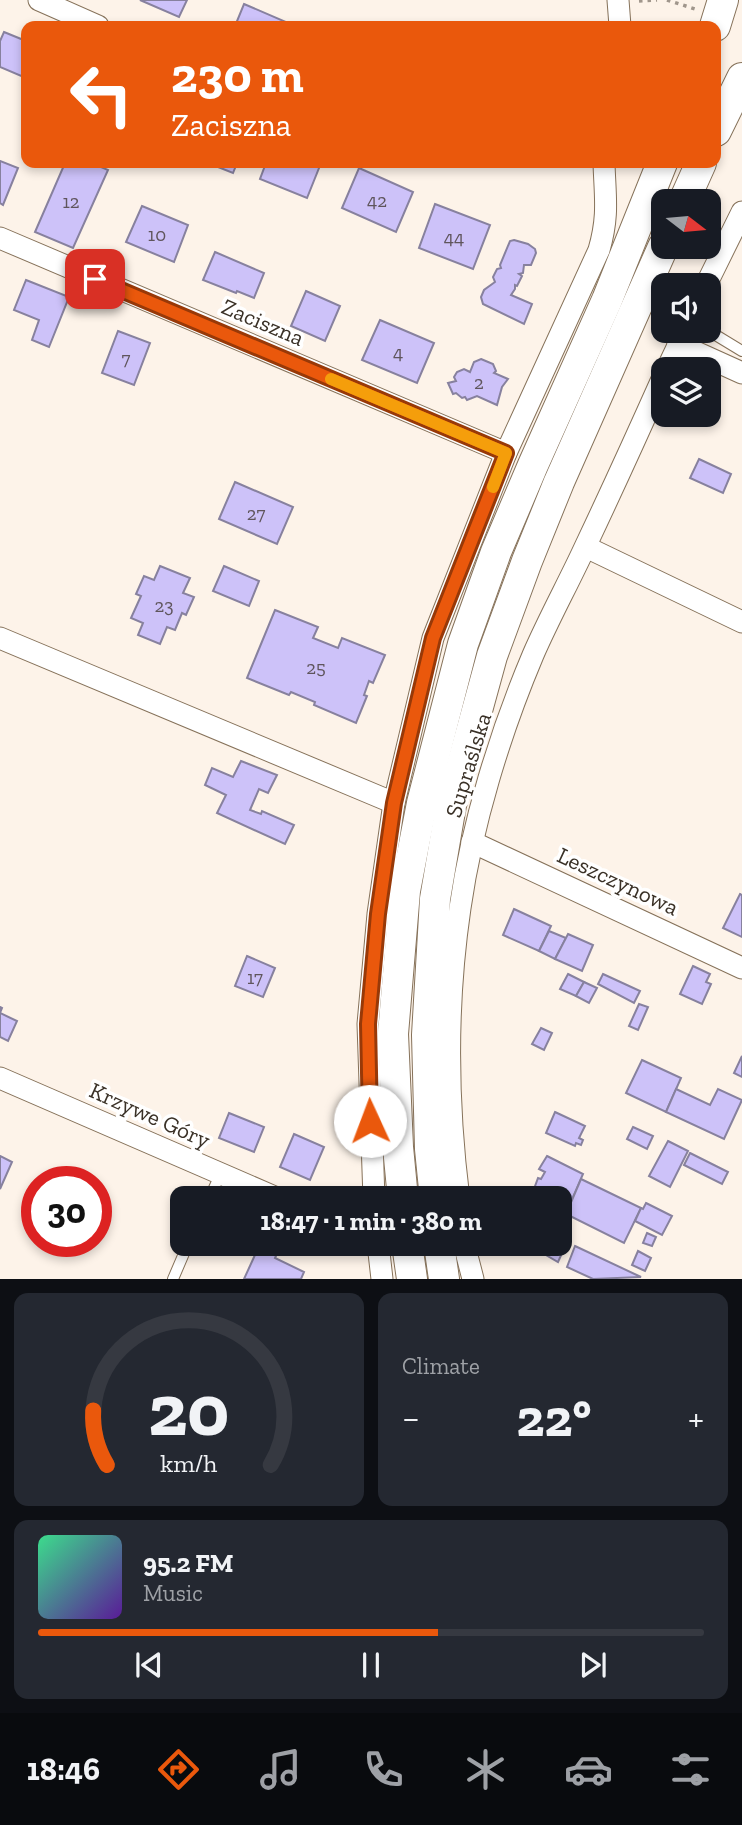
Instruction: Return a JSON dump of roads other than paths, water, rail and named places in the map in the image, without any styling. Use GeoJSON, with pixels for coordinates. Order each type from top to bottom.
{"type":"FeatureCollection","features":[{"type":"Feature","properties":{"kind":"main road"},"geometry":{"type":"LineString","coordinates":[[721,121],[742,78]]}},
{"type":"Feature","properties":{"kind":"main road"},"geometry":{"type":"LineString","coordinates":[[402,1186],[393,1034],[405,891],[425,790],[463,645],[496,552],[607,300],[660,168]]}},
{"type":"Feature","properties":{"kind":"main road"},"geometry":{"type":"LineString","coordinates":[[689,189],[699,168]]}},
{"type":"Feature","properties":{"kind":"main road"},"geometry":{"type":"LineString","coordinates":[[434,1186],[427,1035],[435,899],[452,805],[492,656],[527,561],[564,470],[658,259]]}},
{"type":"Feature","properties":{"kind":"main road"},"geometry":{"type":"LineString","coordinates":[[409,1256],[412,1279]]}},
{"type":"Feature","properties":{"kind":"main road"},"geometry":{"type":"LineString","coordinates":[[441,1256],[444,1279]]}},
{"type":"Feature","properties":{"kind":"street"},"geometry":{"type":"LineString","coordinates":[[39,0],[87,21]]}},
{"type":"Feature","properties":{"kind":"street"},"geometry":{"type":"LineString","coordinates":[[618,0],[620,21]]}},
{"type":"Feature","properties":{"kind":"street"},"geometry":{"type":"LineString","coordinates":[[374,1186],[368,1024],[378,914],[394,803],[433,638],[506,453],[599,250],[607,211],[604,168]]}},
{"type":"Feature","properties":{"kind":"street"},"geometry":{"type":"LineString","coordinates":[[712,273],[742,212]]}},
{"type":"Feature","properties":{"kind":"street","name":"Zaciszna"},"geometry":{"type":"LineString","coordinates":[[0,239],[506,453]]}},
{"type":"Feature","properties":{"kind":"street"},"geometry":{"type":"LineString","coordinates":[[691,343],[742,373]]}},
{"type":"Feature","properties":{"kind":"street","name":"Supraślska"},"geometry":{"type":"LineString","coordinates":[[457,1186],[451,1076],[451,993],[460,908],[472,842],[499,748],[533,655],[586,547],[651,403]]}},
{"type":"Feature","properties":{"kind":"street"},"geometry":{"type":"LineString","coordinates":[[586,547],[742,622]]}},
{"type":"Feature","properties":{"kind":"street"},"geometry":{"type":"LineString","coordinates":[[0,638],[394,803]]}},
{"type":"Feature","properties":{"kind":"street","name":"Leszczynowa"},"geometry":{"type":"LineString","coordinates":[[472,842],[742,968]]}},
{"type":"Feature","properties":{"kind":"street","name":"Krzywe Góry"},"geometry":{"type":"LineString","coordinates":[[0,1077],[247,1186]]}},
{"type":"Feature","properties":{"kind":"street"},"geometry":{"type":"LineString","coordinates":[[379,1256],[382,1279]]}},
{"type":"Feature","properties":{"kind":"street"},"geometry":{"type":"LineString","coordinates":[[467,1256],[473,1279]]}},
{"type":"Feature","properties":{"kind":"lane"},"geometry":{"type":"LineString","coordinates":[[721,338],[742,351]]}},
{"type":"Feature","properties":{"kind":"lane"},"geometry":{"type":"LineString","coordinates":[[215,1186],[220,1175]]}},
{"type":"Feature","properties":{"kind":"lane"},"geometry":{"type":"LineString","coordinates":[[173,1279],[183,1256]]}}]}
